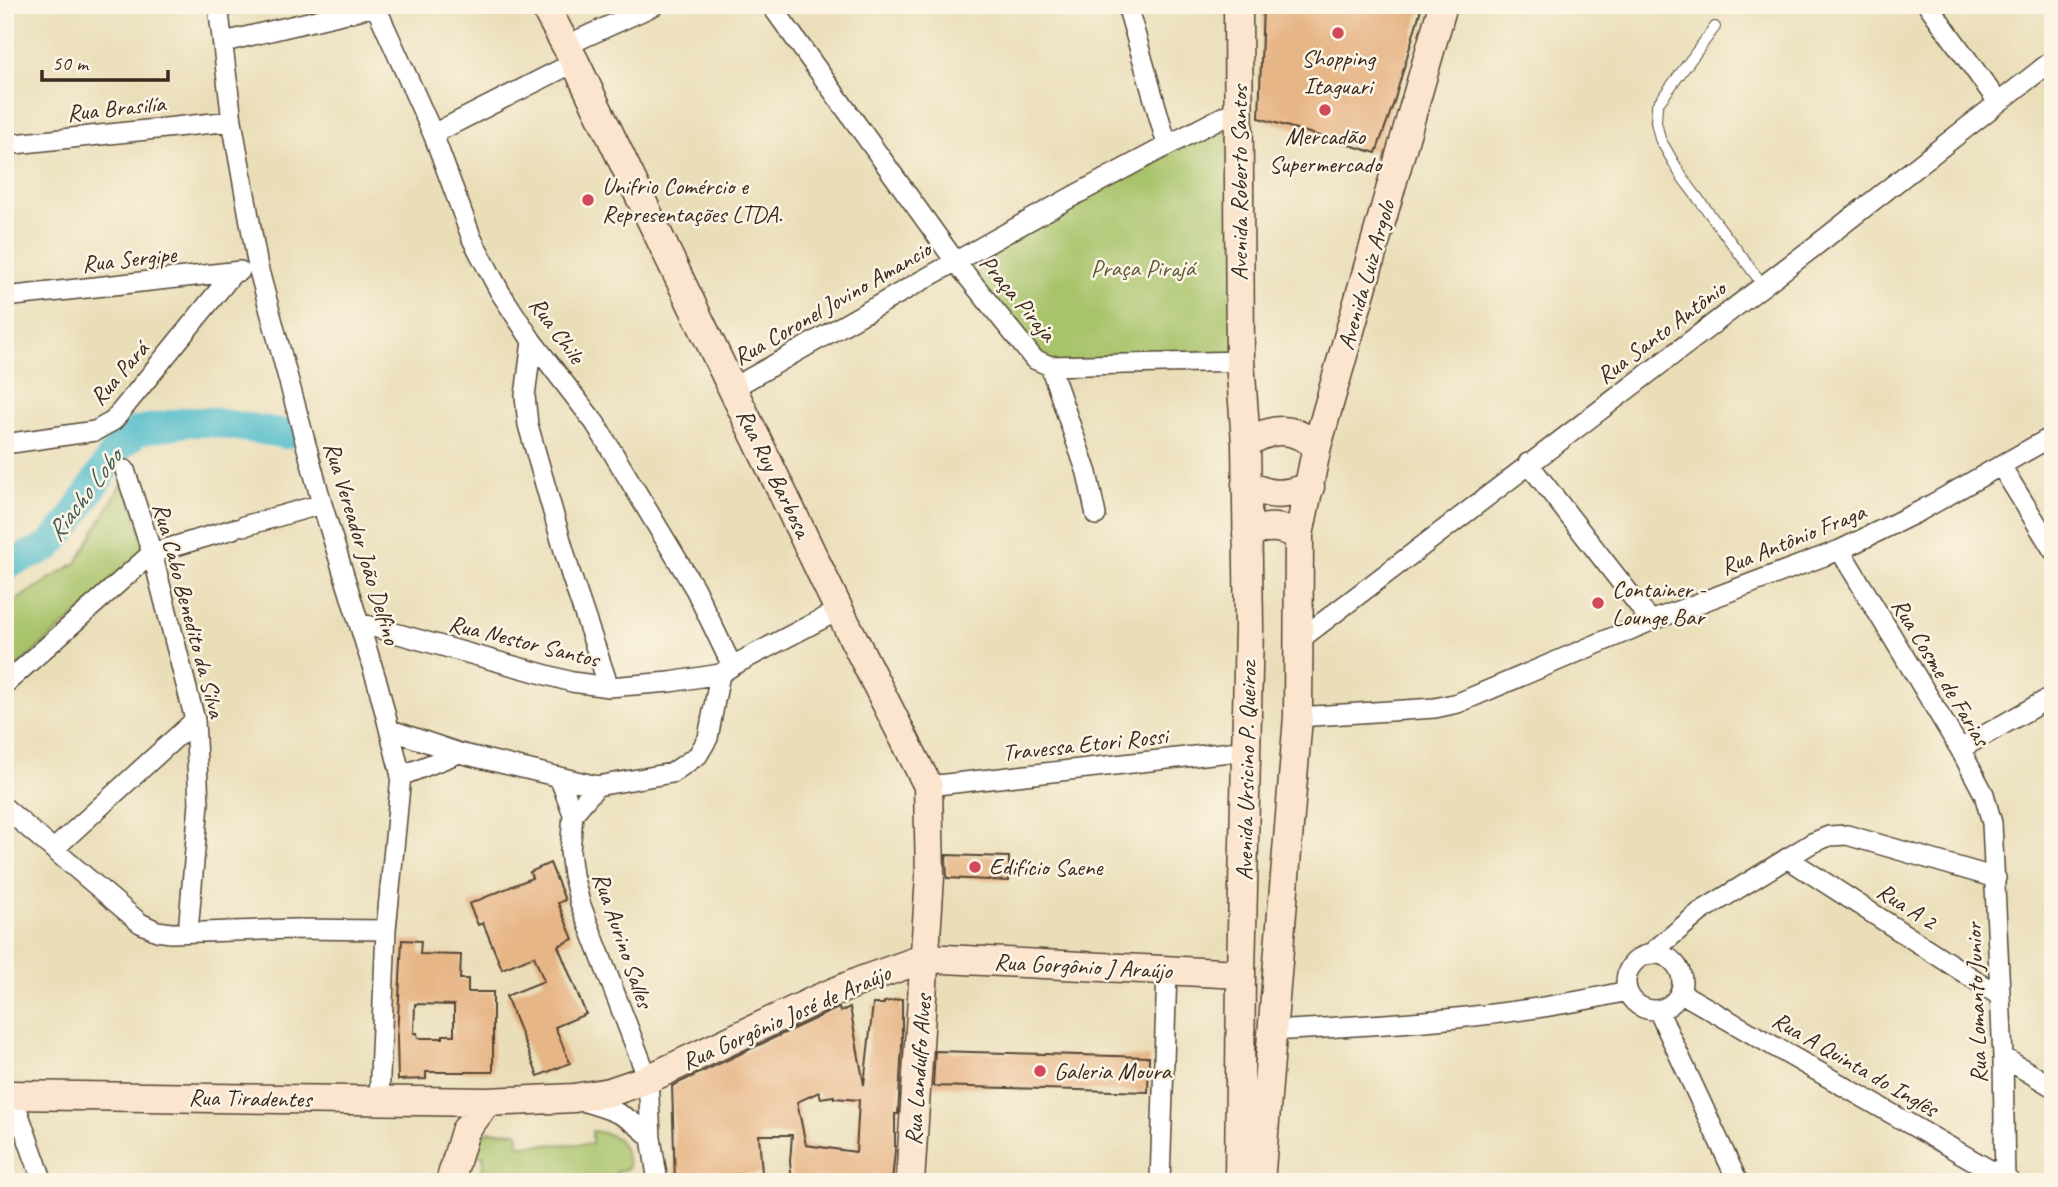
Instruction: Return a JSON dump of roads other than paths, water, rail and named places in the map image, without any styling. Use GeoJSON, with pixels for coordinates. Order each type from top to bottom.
{"type":"FeatureCollection","features":[{"type":"Feature","properties":{"kind":"street","name":"Rua Vereador João Delfino"},"geometry":{"type":"LineString","coordinates":[[218,5],[232,121],[258,267],[322,504],[391,730],[401,776],[386,930],[379,1100]]}},
{"type":"Feature","properties":{"kind":"street","name":"Rua Chile"},"geometry":{"type":"LineString","coordinates":[[223,42],[376,5],[433,134],[472,239],[500,292],[532,341],[595,423],[695,589],[726,670]]}},
{"type":"Feature","properties":{"kind":"street","name":"Rua Ruy Barbosa"},"geometry":{"type":"LineString","coordinates":[[544,5],[839,610],[928,786],[930,876],[925,958]]}},
{"type":"Feature","properties":{"kind":"street"},"geometry":{"type":"LineString","coordinates":[[433,134],[655,5]]}},
{"type":"Feature","properties":{"kind":"street"},"geometry":{"type":"LineString","coordinates":[[771,5],[955,261]]}},
{"type":"Feature","properties":{"kind":"street"},"geometry":{"type":"LineString","coordinates":[[1127,5],[1167,145]]}},
{"type":"Feature","properties":{"kind":"street","name":"Avenida Roberto Santos"},"geometry":{"type":"LineString","coordinates":[[1238,5],[1240,361]]}},
{"type":"Feature","properties":{"kind":"street","name":"Avenida Luiz Argolo"},"geometry":{"type":"LineString","coordinates":[[1314,466],[1443,5]]}},
{"type":"Feature","properties":{"kind":"street"},"geometry":{"type":"LineString","coordinates":[[1928,5],[1998,102]]}},
{"type":"Feature","properties":{"kind":"street","name":"Rua Santo Antônio"},"geometry":{"type":"LineString","coordinates":[[1298,641],[2053,60]]}},
{"type":"Feature","properties":{"kind":"street","name":"Praça Piraja"},"geometry":{"type":"LineString","coordinates":[[1238,109],[955,261],[1034,359],[1050,366],[1240,361]]}},
{"type":"Feature","properties":{"kind":"street","name":"Rua Brasilía"},"geometry":{"type":"LineString","coordinates":[[5,145],[232,121]]}},
{"type":"Feature","properties":{"kind":"street","name":"Rua Coronel Jovino Amancio"},"geometry":{"type":"LineString","coordinates":[[733,388],[955,261]]}},
{"type":"Feature","properties":{"kind":"street","name":"Rua Sergipe"},"geometry":{"type":"LineString","coordinates":[[5,297],[234,272],[258,267]]}},
{"type":"Feature","properties":{"kind":"street","name":"Rua Pará"},"geometry":{"type":"LineString","coordinates":[[5,444],[94,431],[113,421],[234,272]]}},
{"type":"Feature","properties":{"kind":"street"},"geometry":{"type":"LineString","coordinates":[[532,341],[526,396],[528,425],[567,562],[609,687]]}},
{"type":"Feature","properties":{"kind":"street","name":"Avenida Ursicino P. Queiroz"},"geometry":{"type":"LineString","coordinates":[[1239,1182],[1249,626],[1246,443],[1240,361]]}},
{"type":"Feature","properties":{"kind":"street"},"geometry":{"type":"LineString","coordinates":[[1050,366],[1087,473],[1096,515]]}},
{"type":"Feature","properties":{"kind":"street"},"geometry":{"type":"LineString","coordinates":[[1246,443],[1262,434],[1290,431],[1304,436],[1314,466],[1291,494],[1263,493],[1246,484]]}},
{"type":"Feature","properties":{"kind":"street","name":"Rua Antônio Fraga"},"geometry":{"type":"LineString","coordinates":[[1298,717],[1435,708],[1458,703],[1651,621],[1840,550],[1920,511],[2053,436]]}},
{"type":"Feature","properties":{"kind":"street"},"geometry":{"type":"LineString","coordinates":[[1528,463],[1651,621]]}},
{"type":"Feature","properties":{"kind":"street","name":"Avenida Ursicino P. Queiroz"},"geometry":{"type":"LineString","coordinates":[[1260,1182],[1298,717],[1299,535],[1314,466]]}},
{"type":"Feature","properties":{"kind":"street"},"geometry":{"type":"LineString","coordinates":[[2001,466],[2053,550]]}},
{"type":"Feature","properties":{"kind":"street","name":"Rua Cabo Benedito da Silva"},"geometry":{"type":"LineString","coordinates":[[125,470],[152,553],[195,720],[199,803],[188,932]]}},
{"type":"Feature","properties":{"kind":"street"},"geometry":{"type":"LineString","coordinates":[[5,684],[152,553],[322,504]]}},
{"type":"Feature","properties":{"kind":"street"},"geometry":{"type":"LineString","coordinates":[[1247,534],[1271,526],[1299,535]]}},
{"type":"Feature","properties":{"kind":"street","name":"Rua Cosme de Farias"},"geometry":{"type":"LineString","coordinates":[[1840,550],[1959,749],[1984,794],[1992,823]]}},
{"type":"Feature","properties":{"kind":"street","name":"Rua Nestor Santos"},"geometry":{"type":"LineString","coordinates":[[359,623],[572,682],[609,687],[670,682],[726,670],[839,610]]}},
{"type":"Feature","properties":{"kind":"street"},"geometry":{"type":"LineString","coordinates":[[391,730],[459,753],[597,786],[672,773],[698,755],[708,738],[726,670]]}},
{"type":"Feature","properties":{"kind":"street"},"geometry":{"type":"LineString","coordinates":[[1959,749],[2053,696]]}},
{"type":"Feature","properties":{"kind":"street"},"geometry":{"type":"LineString","coordinates":[[54,849],[195,720]]}},
{"type":"Feature","properties":{"kind":"street","name":"Travessa Etori Rossi"},"geometry":{"type":"LineString","coordinates":[[928,786],[1248,750]]}},
{"type":"Feature","properties":{"kind":"street"},"geometry":{"type":"LineString","coordinates":[[401,776],[459,753]]}},
{"type":"Feature","properties":{"kind":"street","name":"Rua Aurino Salles"},"geometry":{"type":"LineString","coordinates":[[559,777],[573,814],[570,852],[580,903],[648,1079],[651,1138],[657,1182]]}},
{"type":"Feature","properties":{"kind":"street"},"geometry":{"type":"LineString","coordinates":[[573,814],[597,786]]}},
{"type":"Feature","properties":{"kind":"street"},"geometry":{"type":"LineString","coordinates":[[5,808],[140,923],[157,931],[386,930]]}},
{"type":"Feature","properties":{"kind":"street","name":"Rua Lomanto Junior"},"geometry":{"type":"LineString","coordinates":[[1992,823],[2007,1181]]}},
{"type":"Feature","properties":{"kind":"street"},"geometry":{"type":"LineString","coordinates":[[1650,954],[1660,954],[1677,964],[1683,983],[1681,993],[1675,1001],[1658,1010],[1639,1006],[1627,991],[1626,981],[1633,963],[1650,954],[1700,912],[1812,843],[1829,836],[1847,835],[1996,878]]}},
{"type":"Feature","properties":{"kind":"street","name":"Rua A 2"},"geometry":{"type":"LineString","coordinates":[[1787,858],[2000,996]]}},
{"type":"Feature","properties":{"kind":"street","name":"Rua Gorgônio J Araújo"},"geometry":{"type":"LineString","coordinates":[[925,958],[1241,974]]}},
{"type":"Feature","properties":{"kind":"street","name":"Rua Gorgônio José de Araújo"},"geometry":{"type":"LineString","coordinates":[[574,1098],[610,1092],[648,1079],[863,979],[925,958]]}},
{"type":"Feature","properties":{"kind":"street","name":"Rua Landulfo Alves"},"geometry":{"type":"LineString","coordinates":[[910,1182],[925,958]]}},
{"type":"Feature","properties":{"kind":"street"},"geometry":{"type":"LineString","coordinates":[[1160,1182],[1167,971]]}},
{"type":"Feature","properties":{"kind":"street"},"geometry":{"type":"LineString","coordinates":[[1273,1031],[1399,1024],[1509,1012],[1580,1002],[1627,991]]}},
{"type":"Feature","properties":{"kind":"street","name":"Rua A Quinta do Inglês"},"geometry":{"type":"LineString","coordinates":[[1681,993],[2007,1181]]}},
{"type":"Feature","properties":{"kind":"street"},"geometry":{"type":"LineString","coordinates":[[1658,1010],[1738,1182]]}},
{"type":"Feature","properties":{"kind":"street"},"geometry":{"type":"LineString","coordinates":[[2003,1057],[2053,1087]]}},
{"type":"Feature","properties":{"kind":"street"},"geometry":{"type":"LineString","coordinates":[[8,1092],[43,1182]]}},
{"type":"Feature","properties":{"kind":"street","name":"Rua Tiradentes"},"geometry":{"type":"LineString","coordinates":[[8,1092],[487,1102],[574,1098]]}},
{"type":"Feature","properties":{"kind":"street"},"geometry":{"type":"LineString","coordinates":[[574,1098],[633,1120],[651,1138]]}},
{"type":"Feature","properties":{"kind":"street"},"geometry":{"type":"LineString","coordinates":[[450,1182],[465,1131],[487,1102]]}},
{"type":"Feature","properties":{"kind":"lane"},"geometry":{"type":"LineString","coordinates":[[1715,27],[1657,105],[1660,139],[1682,177],[1763,285]]}},
{"type":"Feature","properties":{"kind":"waterway","name":"Riacho Lobo"},"geometry":{"type":"LineString","coordinates":[[5,565],[48,547],[69,523],[117,449],[137,431],[187,422],[210,422],[287,434]]}},
{"type":"Feature","properties":{"kind":"place","name":"Shopping Itaguari"},"geometry":{"type":"Point","coordinates":[1338,33]}},
{"type":"Feature","properties":{"kind":"place","name":"Mercadão Supermercado"},"geometry":{"type":"Point","coordinates":[1325,110]}},
{"type":"Feature","properties":{"kind":"place","name":"Unifrio Comércio e Representações LTDA."},"geometry":{"type":"Point","coordinates":[588,200]}},
{"type":"Feature","properties":{"kind":"place","name":"Container - Lounge Bar"},"geometry":{"type":"Point","coordinates":[1598,603]}},
{"type":"Feature","properties":{"kind":"place","name":"Edifício Saene"},"geometry":{"type":"Point","coordinates":[975,867]}},
{"type":"Feature","properties":{"kind":"place","name":"Galeria Moura"},"geometry":{"type":"Point","coordinates":[1040,1071]}},
{"type":"Feature","properties":{"kind":"park label","name":"Praça Pirajá"},"geometry":{"type":"Point","coordinates":[1143,268]}}]}
